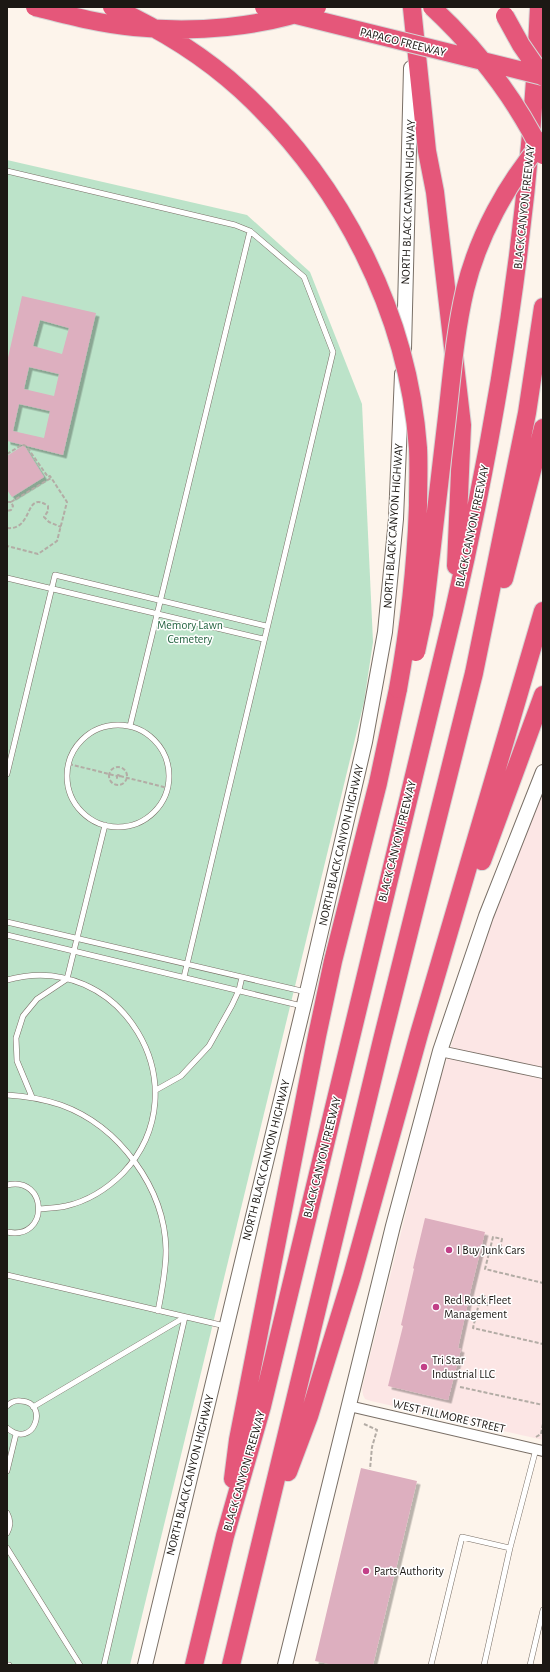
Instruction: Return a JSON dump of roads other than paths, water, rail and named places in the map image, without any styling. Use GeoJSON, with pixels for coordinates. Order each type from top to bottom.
{"type":"FeatureCollection","features":[{"type":"Feature","properties":{"kind":"highway"},"geometry":{"type":"LineString","coordinates":[[35,7],[133,27],[195,29],[253,23],[305,12],[317,7]]}},
{"type":"Feature","properties":{"kind":"highway"},"geometry":{"type":"LineString","coordinates":[[112,7],[161,32],[188,49],[239,88],[269,117],[318,178],[350,228],[376,279],[395,331],[408,382],[418,449],[415,569],[403,691]]}},
{"type":"Feature","properties":{"kind":"highway","name":"PAPAGO FREEWAY"},"geometry":{"type":"LineString","coordinates":[[264,7],[543,76]]}},
{"type":"Feature","properties":{"kind":"highway"},"geometry":{"type":"LineString","coordinates":[[412,7],[427,151],[434,192],[462,425],[454,610]]}},
{"type":"Feature","properties":{"kind":"highway"},"geometry":{"type":"LineString","coordinates":[[432,7],[477,54],[519,110],[543,155]]}},
{"type":"Feature","properties":{"kind":"highway","name":"BLACK CANYON FREEWAY"},"geometry":{"type":"LineString","coordinates":[[194,1665],[225,1536],[262,1406],[454,610],[488,454],[514,295],[528,172],[540,7]]}},
{"type":"Feature","properties":{"kind":"highway"},"geometry":{"type":"LineString","coordinates":[[503,12],[521,45],[543,76]]}},
{"type":"Feature","properties":{"kind":"highway"},"geometry":{"type":"LineString","coordinates":[[225,1536],[238,1440],[333,961],[378,783],[424,614],[454,348],[465,290],[480,244],[503,198],[528,159],[543,141]]}},
{"type":"Feature","properties":{"kind":"highway"},"geometry":{"type":"LineString","coordinates":[[232,1665],[381,1048],[474,673],[527,413],[543,307]]}},
{"type":"Feature","properties":{"kind":"highway"},"geometry":{"type":"LineString","coordinates":[[474,673],[507,570],[543,428]]}},
{"type":"Feature","properties":{"kind":"highway"},"geometry":{"type":"LineString","coordinates":[[261,1542],[309,1416],[346,1298],[419,1034],[543,611]]}},
{"type":"Feature","properties":{"kind":"highway"},"geometry":{"type":"LineString","coordinates":[[447,942],[477,876],[543,695]]}},
{"type":"Feature","properties":{"kind":"main road","name":"NORTH BLACK CANYON HIGHWAY"},"geometry":{"type":"LineString","coordinates":[[145,1665],[304,1006],[365,742],[385,632],[396,519],[403,361],[410,141],[412,7]]}},
{"type":"Feature","properties":{"kind":"main road"},"geometry":{"type":"LineString","coordinates":[[285,1665],[393,1226],[440,1051],[486,916],[542,777]]}},
{"type":"Feature","properties":{"kind":"street"},"geometry":{"type":"LineString","coordinates":[[440,1051],[543,1073]]}},
{"type":"Feature","properties":{"kind":"street","name":"WEST FILLMORE STREET"},"geometry":{"type":"LineString","coordinates":[[349,1406],[539,1450]]}},
{"type":"Feature","properties":{"kind":"lane"},"geometry":{"type":"LineString","coordinates":[[7,171],[236,225],[250,231],[304,277],[333,352],[266,626],[184,977]]}},
{"type":"Feature","properties":{"kind":"lane"},"geometry":{"type":"LineString","coordinates":[[130,726],[250,231]]}},
{"type":"Feature","properties":{"kind":"lane"},"geometry":{"type":"LineString","coordinates":[[7,774],[55,575],[266,626]]}},
{"type":"Feature","properties":{"kind":"lane"},"geometry":{"type":"LineString","coordinates":[[7,578],[263,639]]}},
{"type":"Feature","properties":{"kind":"lane"},"geometry":{"type":"LineString","coordinates":[[112,725],[130,726],[145,732],[157,742],[165,756],[169,772],[168,788],[162,802],[147,818],[137,823],[122,826],[105,825],[89,818],[77,806],[69,790],[67,772],[71,755],[81,740],[95,730],[112,725]]}},
{"type":"Feature","properties":{"kind":"lane"},"geometry":{"type":"LineString","coordinates":[[32,1097],[17,1061],[16,1038],[23,1016],[37,999],[67,979],[105,825]]}},
{"type":"Feature","properties":{"kind":"lane"},"geometry":{"type":"LineString","coordinates":[[7,922],[307,992]]}},
{"type":"Feature","properties":{"kind":"lane"},"geometry":{"type":"LineString","coordinates":[[7,935],[304,1006]]}},
{"type":"Feature","properties":{"kind":"lane"},"geometry":{"type":"LineString","coordinates":[[7,980],[17,977],[42,975],[67,979],[91,988],[107,998],[130,1020],[146,1047],[152,1065],[156,1090],[154,1116],[146,1140],[134,1161],[115,1182],[92,1197],[66,1206],[39,1209]]}},
{"type":"Feature","properties":{"kind":"lane"},"geometry":{"type":"LineString","coordinates":[[156,1090],[181,1076],[209,1046],[239,990],[242,977]]}},
{"type":"Feature","properties":{"kind":"lane"},"geometry":{"type":"LineString","coordinates":[[7,1095],[32,1097],[62,1105],[89,1119],[114,1138],[134,1161],[150,1188],[161,1218],[166,1249],[165,1280],[158,1310]]}},
{"type":"Feature","properties":{"kind":"lane"},"geometry":{"type":"LineString","coordinates":[[7,1185],[19,1184],[31,1190],[36,1196],[39,1209],[38,1217],[29,1229],[21,1233],[14,1234],[7,1232]]}},
{"type":"Feature","properties":{"kind":"lane"},"geometry":{"type":"LineString","coordinates":[[7,1275],[226,1327]]}},
{"type":"Feature","properties":{"kind":"lane"},"geometry":{"type":"LineString","coordinates":[[33,1407],[185,1317]]}},
{"type":"Feature","properties":{"kind":"lane"},"geometry":{"type":"LineString","coordinates":[[104,1665],[185,1317]]}},
{"type":"Feature","properties":{"kind":"lane"},"geometry":{"type":"LineString","coordinates":[[7,1406],[19,1400],[24,1401],[33,1407],[36,1412],[36,1424],[28,1432],[16,1434],[7,1428]]}},
{"type":"Feature","properties":{"kind":"lane"},"geometry":{"type":"LineString","coordinates":[[7,1471],[16,1434]]}},
{"type":"Feature","properties":{"kind":"lane"},"geometry":{"type":"LineString","coordinates":[[484,1665],[510,1548],[539,1450]]}},
{"type":"Feature","properties":{"kind":"lane"},"geometry":{"type":"LineString","coordinates":[[7,1513],[10,1526],[7,1533]]}},
{"type":"Feature","properties":{"kind":"lane"},"geometry":{"type":"LineString","coordinates":[[431,1665],[462,1537],[510,1548]]}},
{"type":"Feature","properties":{"kind":"lane"},"geometry":{"type":"LineString","coordinates":[[7,1548],[80,1665]]}},
{"type":"Feature","properties":{"kind":"lane"},"geometry":{"type":"LineString","coordinates":[[530,1665],[543,1610]]}},
{"type":"Feature","properties":{"kind":"place","name":"I Buy Junk Cars"},"geometry":{"type":"Point","coordinates":[449,1250]}},
{"type":"Feature","properties":{"kind":"place","name":"Red Rock Fleet Management"},"geometry":{"type":"Point","coordinates":[436,1307]}},
{"type":"Feature","properties":{"kind":"place","name":"Tri Star Industrial LLC"},"geometry":{"type":"Point","coordinates":[424,1367]}},
{"type":"Feature","properties":{"kind":"place","name":"Parts Authority"},"geometry":{"type":"Point","coordinates":[366,1571]}},
{"type":"Feature","properties":{"kind":"park label","name":"Memory Lawn Cemetery"},"geometry":{"type":"Point","coordinates":[190,632]}}]}
